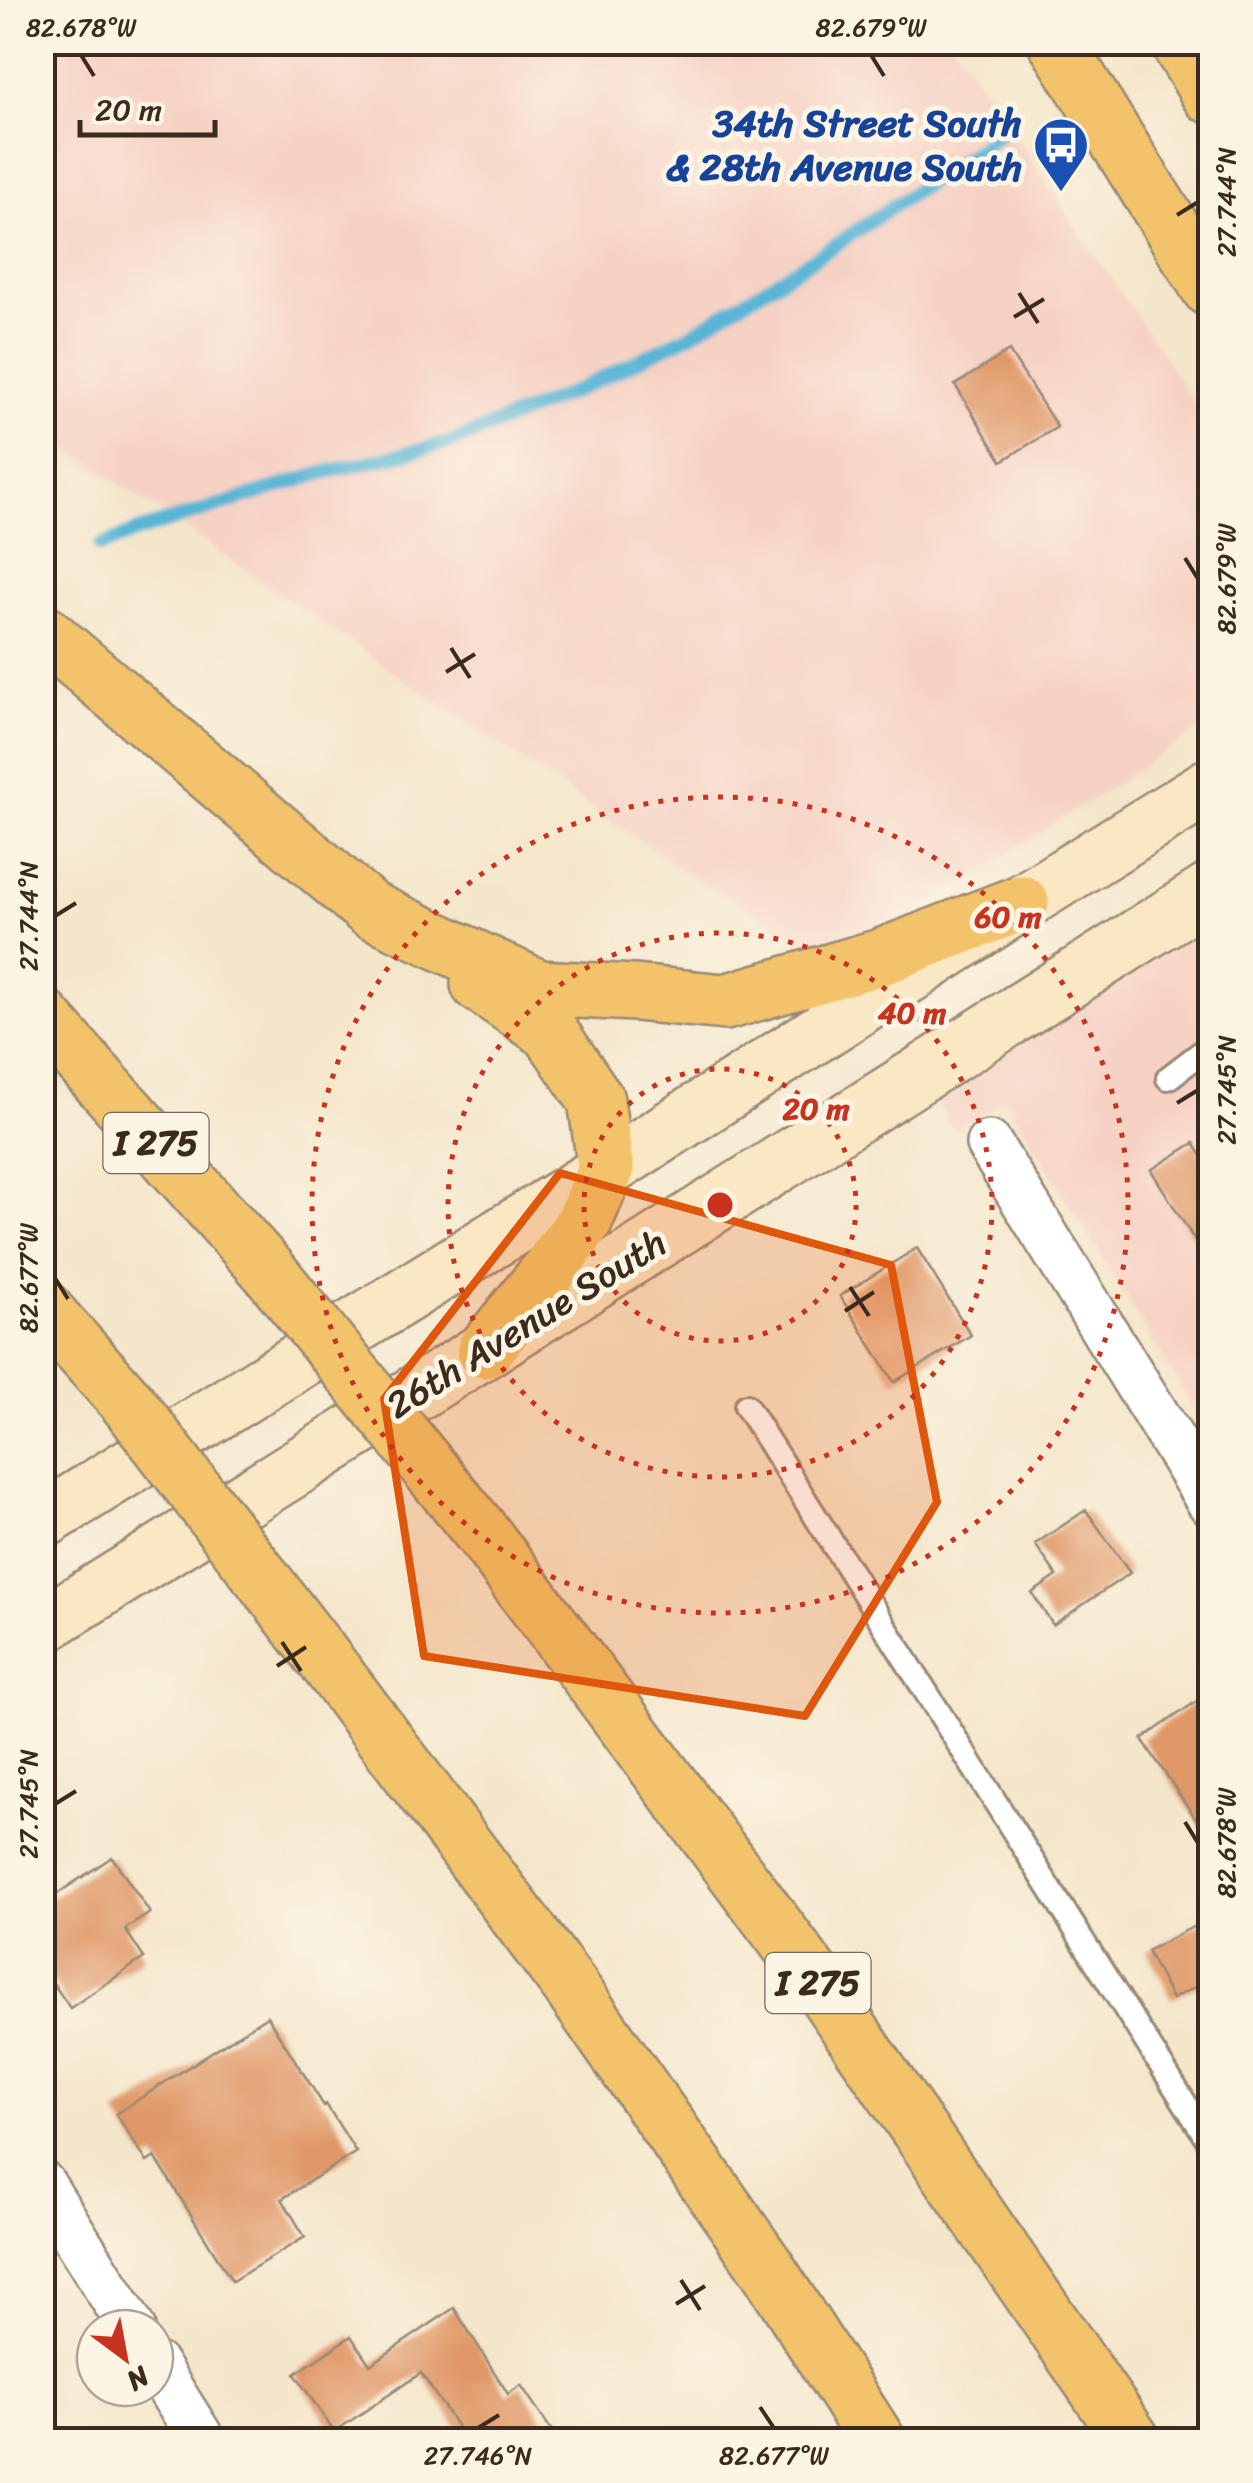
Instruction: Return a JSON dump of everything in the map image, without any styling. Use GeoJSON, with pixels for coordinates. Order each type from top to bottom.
{"type":"FeatureCollection","features":[{"type":"Feature","properties":{"kind":"highway"},"geometry":{"type":"LineString","coordinates":[[1056,42],[1210,289]]}},
{"type":"Feature","properties":{"kind":"highway"},"geometry":{"type":"LineString","coordinates":[[1178,42],[1210,95]]}},
{"type":"Feature","properties":{"kind":"highway"},"geometry":{"type":"LineString","coordinates":[[42,631],[369,909],[550,1032],[596,1100],[606,1170],[584,1222],[485,1350]]}},
{"type":"Feature","properties":{"kind":"highway"},"geometry":{"type":"LineString","coordinates":[[369,909],[539,988],[635,992],[725,1002],[881,957],[1021,903]]}},
{"type":"Feature","properties":{"kind":"highway","name":"I 275"},"geometry":{"type":"LineString","coordinates":[[42,1016],[269,1271],[486,1538],[823,1990],[1132,2440]]}},
{"type":"Feature","properties":{"kind":"highway"},"geometry":{"type":"LineString","coordinates":[[42,1307],[127,1402],[570,1986],[767,2268],[877,2440]]}},
{"type":"Feature","properties":{"kind":"main road"},"geometry":{"type":"LineString","coordinates":[[42,1520],[606,1170],[1210,786]]}},
{"type":"Feature","properties":{"kind":"main road","name":"26th Avenue South"},"geometry":{"type":"LineString","coordinates":[[42,1626],[1210,891]]}},
{"type":"Feature","properties":{"kind":"street"},"geometry":{"type":"LineString","coordinates":[[989,1144],[1210,1502]]}},
{"type":"Feature","properties":{"kind":"street"},"geometry":{"type":"LineString","coordinates":[[42,2184],[120,2308]]}},
{"type":"Feature","properties":{"kind":"street"},"geometry":{"type":"LineString","coordinates":[[175,2396],[202,2440]]}},
{"type":"Feature","properties":{"kind":"lane"},"geometry":{"type":"LineString","coordinates":[[1168,1078],[1210,1046]]}},
{"type":"Feature","properties":{"kind":"lane"},"geometry":{"type":"LineString","coordinates":[[746,1406],[1210,2143]]}},
{"type":"Feature","properties":{"kind":"highlighted area"},"geometry":{"type":"Polygon","coordinates":[[[560,1173],[891,1265],[937,1502],[805,1716],[424,1656],[384,1399],[560,1173]]]}},
{"type":"Feature","properties":{"kind":"shaded area"},"geometry":{"type":"Polygon","coordinates":[[[43,43],[953,43],[1210,426],[1210,723],[905,920],[819,948],[689,875],[43,431],[43,43]]]}},
{"type":"Feature","properties":{"kind":"shaded area"},"geometry":{"type":"Polygon","coordinates":[[[1210,923],[1210,1436],[1006,1099],[955,1131],[934,1099],[1210,923]]]}},
{"type":"Feature","properties":{"kind":"building"},"geometry":{"type":"Polygon","coordinates":[[[1009,351],[1057,427],[1002,461],[955,385],[1009,351]]]}},
{"type":"Feature","properties":{"kind":"building"},"geometry":{"type":"Polygon","coordinates":[[[1194,1143],[1210,1169],[1210,1265],[1151,1170],[1194,1143]]]}},
{"type":"Feature","properties":{"kind":"building"},"geometry":{"type":"Polygon","coordinates":[[[917,1248],[971,1335],[894,1382],[840,1296],[917,1248]]]}},
{"type":"Feature","properties":{"kind":"building"},"geometry":{"type":"Polygon","coordinates":[[[1086,1510],[1130,1573],[1053,1625],[1032,1593],[1057,1576],[1035,1544],[1086,1510]]]}},
{"type":"Feature","properties":{"kind":"building"},"geometry":{"type":"Polygon","coordinates":[[[1210,1692],[1210,1840],[1142,1739],[1210,1692]]]}},
{"type":"Feature","properties":{"kind":"building"},"geometry":{"type":"Polygon","coordinates":[[[112,1857],[150,1913],[125,1929],[144,1958],[70,2008],[42,1967],[42,1904],[112,1857]]]}},
{"type":"Feature","properties":{"kind":"building"},"geometry":{"type":"Polygon","coordinates":[[[1210,1918],[1210,1979],[1172,1999],[1147,1951],[1210,1918]]]}},
{"type":"Feature","properties":{"kind":"building"},"geometry":{"type":"Polygon","coordinates":[[[267,2016],[356,2152],[282,2199],[305,2237],[232,2281],[155,2157],[147,2162],[116,2114],[267,2016]]]}},
{"type":"Feature","properties":{"kind":"building"},"geometry":{"type":"Polygon","coordinates":[[[454,2308],[508,2394],[521,2385],[558,2440],[466,2440],[421,2373],[334,2432],[295,2374],[351,2336],[370,2365],[454,2308]]]}},
{"type":"Feature","properties":{"kind":"waterway"},"geometry":{"type":"LineString","coordinates":[[101,546],[323,473],[456,441],[578,390],[689,335],[834,246],[1011,126]]}},
{"type":"Feature","properties":{"kind":"place","name":"34th Street South & 28th Avenue South"},"geometry":{"type":"Point","coordinates":[1061,194]}}]}
